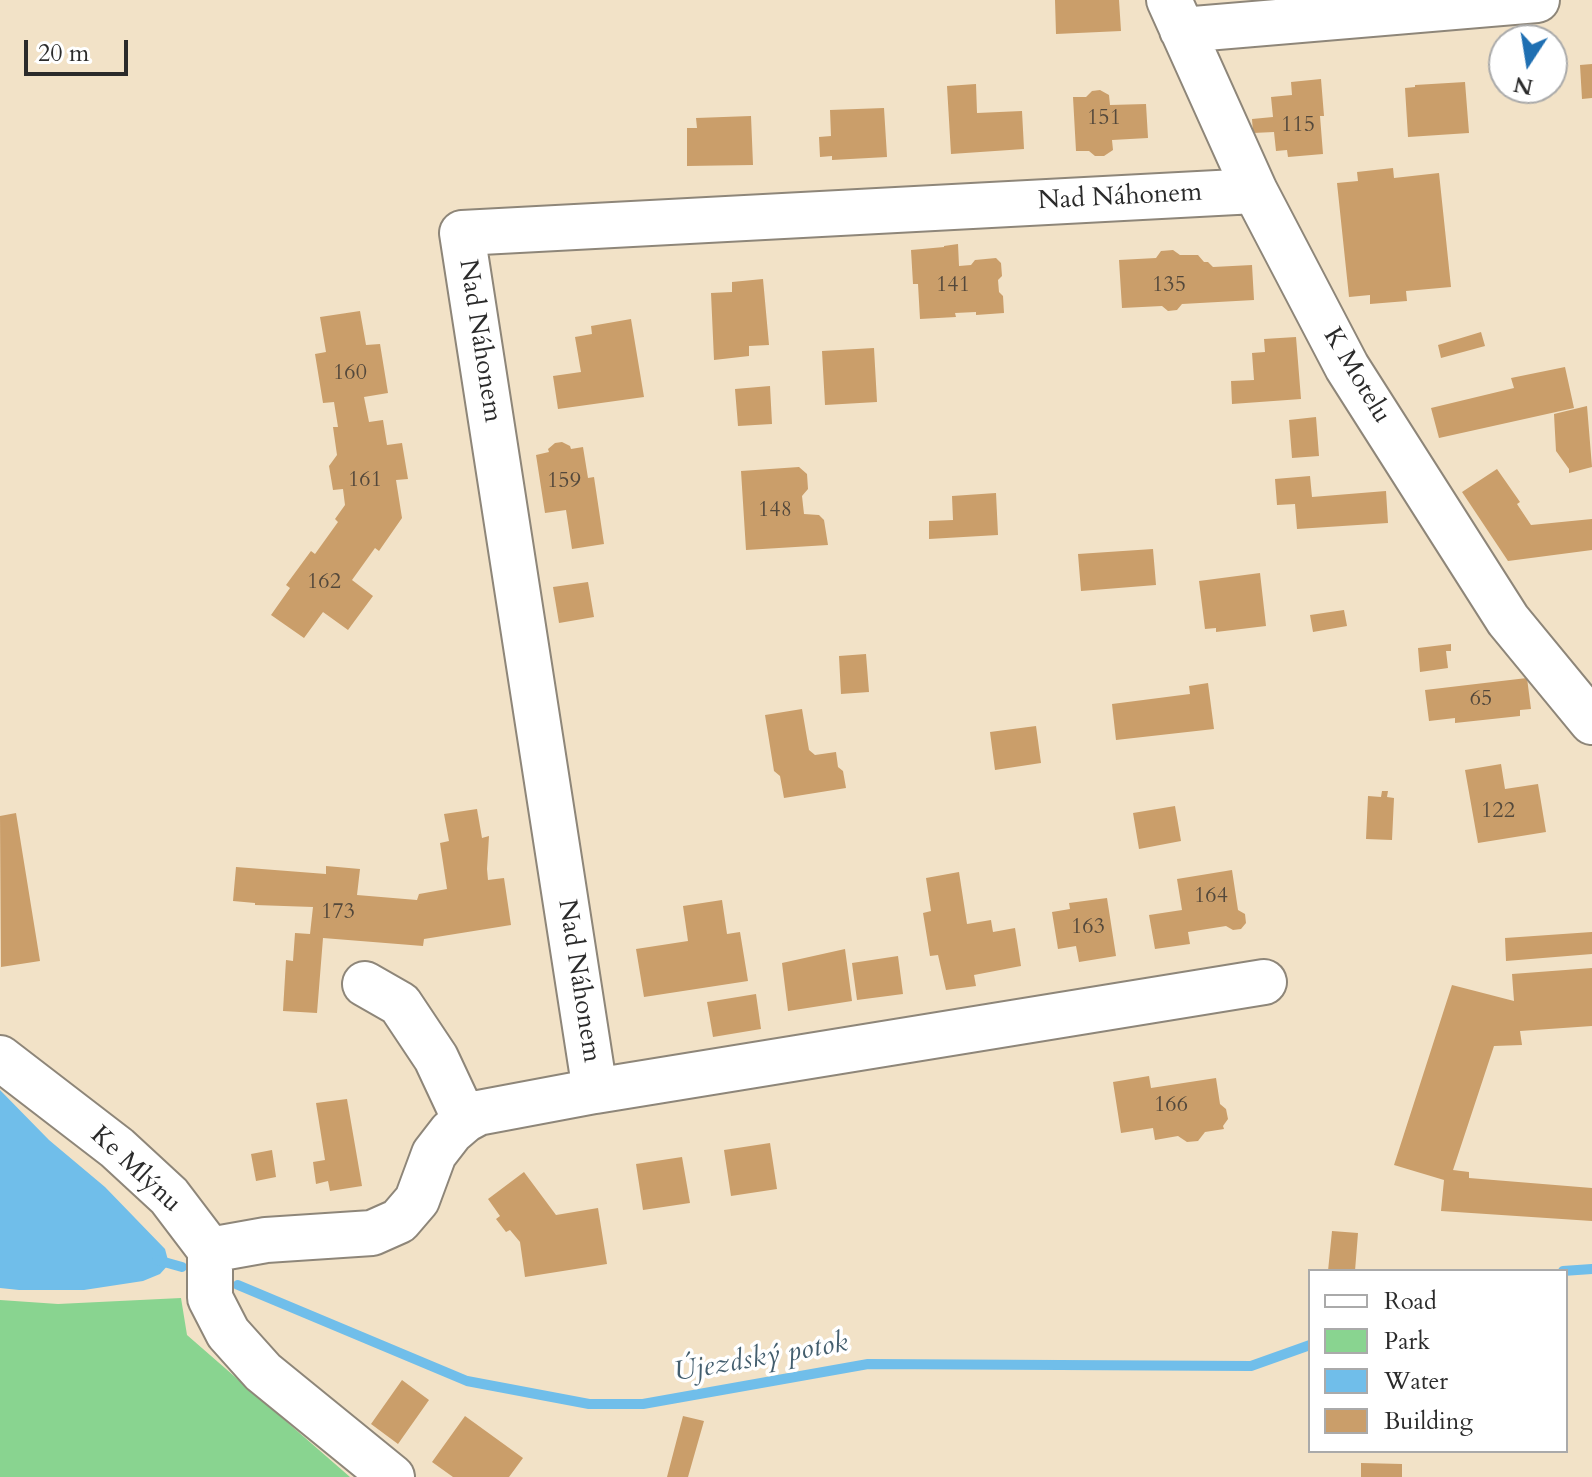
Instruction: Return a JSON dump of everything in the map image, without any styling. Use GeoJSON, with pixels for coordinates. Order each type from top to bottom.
{"type":"FeatureCollection","features":[{"type":"Feature","properties":{"kind":"street"},"geometry":{"type":"LineString","coordinates":[[1176,15],[1537,0]]}},
{"type":"Feature","properties":{"kind":"street","name":"K Motelu"},"geometry":{"type":"LineString","coordinates":[[1176,15],[1255,191],[1347,367],[1508,620],[1592,722]]}},
{"type":"Feature","properties":{"kind":"street","name":"Nad Náhonem"},"geometry":{"type":"LineString","coordinates":[[595,1091],[462,233],[1255,191]]}},
{"type":"Feature","properties":{"kind":"street","name":"Nad Náhonem"},"geometry":{"type":"LineString","coordinates":[[210,1250],[266,1240],[372,1233],[399,1221],[417,1200],[434,1154],[451,1132],[478,1113],[595,1091],[1264,982]]}},
{"type":"Feature","properties":{"kind":"street"},"geometry":{"type":"LineString","coordinates":[[365,984],[400,1004],[436,1058],[465,1120]]}},
{"type":"Feature","properties":{"kind":"street","name":"Ke Mlýnu"},"geometry":{"type":"LineString","coordinates":[[0,1058],[117,1148],[169,1196],[210,1250]]}},
{"type":"Feature","properties":{"kind":"street"},"geometry":{"type":"LineString","coordinates":[[210,1250],[210,1298],[228,1333],[263,1372],[392,1477]]}},
{"type":"Feature","properties":{"kind":"green space"},"geometry":{"type":"Polygon","coordinates":[[[181,1298],[187,1335],[350,1477],[0,1477],[0,1300],[58,1304],[181,1298]]]}},
{"type":"Feature","properties":{"kind":"water"},"geometry":{"type":"Polygon","coordinates":[[[0,1090],[49,1140],[105,1187],[165,1249],[169,1264],[160,1274],[143,1281],[84,1290],[0,1288],[0,1090]]]}},
{"type":"Feature","properties":{"kind":"building"},"geometry":{"type":"Polygon","coordinates":[[[1055,0],[1119,0],[1121,31],[1056,34],[1055,0]]]}},
{"type":"Feature","properties":{"kind":"building"},"geometry":{"type":"Polygon","coordinates":[[[1592,64],[1592,98],[1582,99],[1580,65],[1592,64]]]}},
{"type":"Feature","properties":{"kind":"building"},"geometry":{"type":"Polygon","coordinates":[[[1321,79],[1323,154],[1288,157],[1287,150],[1276,151],[1274,132],[1253,133],[1252,119],[1273,117],[1271,97],[1292,95],[1291,82],[1321,79]]]}},
{"type":"Feature","properties":{"kind":"building"},"geometry":{"type":"Polygon","coordinates":[[[1465,82],[1469,133],[1408,137],[1405,88],[1465,82]]]}},
{"type":"Feature","properties":{"kind":"building"},"geometry":{"type":"Polygon","coordinates":[[[976,84],[977,113],[1022,111],[1024,149],[951,154],[947,86],[976,84]]]}},
{"type":"Feature","properties":{"kind":"building"},"geometry":{"type":"Polygon","coordinates":[[[1100,90],[1109,95],[1110,105],[1146,104],[1148,138],[1112,140],[1113,150],[1104,156],[1076,151],[1073,97],[1086,97],[1092,91],[1100,90]]]}},
{"type":"Feature","properties":{"kind":"building"},"geometry":{"type":"Polygon","coordinates":[[[884,108],[887,157],[832,160],[832,156],[820,157],[819,137],[831,136],[830,110],[884,108]]]}},
{"type":"Feature","properties":{"kind":"building"},"geometry":{"type":"Polygon","coordinates":[[[751,116],[753,165],[687,166],[687,128],[697,128],[696,118],[751,116]]]}},
{"type":"Feature","properties":{"kind":"building"},"geometry":{"type":"Polygon","coordinates":[[[1393,168],[1394,178],[1439,173],[1451,287],[1406,291],[1407,301],[1370,304],[1370,295],[1349,297],[1337,183],[1358,181],[1357,172],[1393,168]]]}},
{"type":"Feature","properties":{"kind":"building"},"geometry":{"type":"Polygon","coordinates":[[[958,244],[959,266],[971,265],[975,260],[996,258],[1001,263],[1002,276],[998,280],[1004,313],[955,313],[956,317],[920,319],[918,284],[913,284],[911,250],[958,244]]]}},
{"type":"Feature","properties":{"kind":"building"},"geometry":{"type":"Polygon","coordinates":[[[1173,250],[1180,255],[1198,255],[1213,267],[1252,265],[1254,300],[1182,304],[1177,310],[1168,311],[1162,306],[1122,308],[1119,260],[1156,258],[1161,251],[1173,250]]]}},
{"type":"Feature","properties":{"kind":"building"},"geometry":{"type":"Polygon","coordinates":[[[763,279],[769,345],[749,346],[749,356],[714,360],[711,293],[732,292],[732,282],[763,279]]]}},
{"type":"Feature","properties":{"kind":"building"},"geometry":{"type":"Polygon","coordinates":[[[360,311],[366,345],[380,344],[388,393],[364,397],[369,422],[383,420],[387,445],[402,443],[408,479],[396,480],[402,518],[379,551],[375,548],[352,580],[373,596],[348,630],[323,612],[304,638],[271,615],[290,588],[286,585],[311,551],[315,554],[338,522],[335,519],[345,505],[343,489],[333,490],[329,466],[337,455],[333,427],[338,427],[334,402],[323,403],[315,354],[326,352],[320,317],[360,311]]]}},
{"type":"Feature","properties":{"kind":"building"},"geometry":{"type":"Polygon","coordinates":[[[631,319],[644,397],[558,409],[553,376],[581,372],[575,337],[592,334],[591,326],[631,319]]]}},
{"type":"Feature","properties":{"kind":"building"},"geometry":{"type":"Polygon","coordinates":[[[1481,332],[1485,346],[1441,358],[1438,345],[1481,332]]]}},
{"type":"Feature","properties":{"kind":"building"},"geometry":{"type":"Polygon","coordinates":[[[1296,337],[1301,399],[1232,404],[1231,381],[1254,380],[1252,353],[1265,352],[1264,339],[1296,337]]]}},
{"type":"Feature","properties":{"kind":"building"},"geometry":{"type":"Polygon","coordinates":[[[874,348],[877,402],[825,405],[822,351],[874,348]]]}},
{"type":"Feature","properties":{"kind":"building"},"geometry":{"type":"Polygon","coordinates":[[[1565,367],[1574,408],[1439,438],[1431,408],[1514,388],[1511,378],[1565,367]]]}},
{"type":"Feature","properties":{"kind":"building"},"geometry":{"type":"Polygon","coordinates":[[[770,386],[772,424],[738,426],[735,389],[770,386]]]}},
{"type":"Feature","properties":{"kind":"building"},"geometry":{"type":"Polygon","coordinates":[[[1587,406],[1592,467],[1569,473],[1556,451],[1554,414],[1587,406]]]}},
{"type":"Feature","properties":{"kind":"building"},"geometry":{"type":"Polygon","coordinates":[[[1316,417],[1319,456],[1292,458],[1289,420],[1316,417]]]}},
{"type":"Feature","properties":{"kind":"building"},"geometry":{"type":"Polygon","coordinates":[[[562,442],[571,449],[583,447],[588,478],[594,477],[604,544],[572,549],[566,510],[545,513],[536,455],[549,452],[548,449],[555,443],[562,442]]]}},
{"type":"Feature","properties":{"kind":"building"},"geometry":{"type":"Polygon","coordinates":[[[799,467],[807,474],[808,489],[802,496],[804,514],[819,515],[824,520],[828,545],[746,550],[741,471],[799,467]]]}},
{"type":"Feature","properties":{"kind":"building"},"geometry":{"type":"Polygon","coordinates":[[[1497,469],[1520,502],[1517,504],[1531,525],[1592,519],[1592,550],[1508,561],[1462,492],[1497,469]]]}},
{"type":"Feature","properties":{"kind":"building"},"geometry":{"type":"Polygon","coordinates":[[[1310,476],[1312,497],[1386,491],[1388,523],[1297,529],[1295,504],[1277,505],[1275,479],[1310,476]]]}},
{"type":"Feature","properties":{"kind":"building"},"geometry":{"type":"Polygon","coordinates":[[[996,493],[998,535],[929,539],[929,521],[953,520],[952,496],[996,493]]]}},
{"type":"Feature","properties":{"kind":"building"},"geometry":{"type":"Polygon","coordinates":[[[1153,549],[1156,585],[1081,591],[1078,554],[1153,549]]]}},
{"type":"Feature","properties":{"kind":"building"},"geometry":{"type":"Polygon","coordinates":[[[1260,573],[1266,626],[1216,632],[1216,628],[1205,629],[1199,581],[1260,573]]]}},
{"type":"Feature","properties":{"kind":"building"},"geometry":{"type":"Polygon","coordinates":[[[588,582],[594,617],[559,623],[553,587],[588,582]]]}},
{"type":"Feature","properties":{"kind":"building"},"geometry":{"type":"Polygon","coordinates":[[[1344,610],[1347,626],[1313,632],[1310,615],[1344,610]]]}},
{"type":"Feature","properties":{"kind":"building"},"geometry":{"type":"Polygon","coordinates":[[[1451,644],[1451,651],[1446,651],[1448,668],[1420,672],[1418,648],[1451,644]]]}},
{"type":"Feature","properties":{"kind":"building"},"geometry":{"type":"Polygon","coordinates":[[[866,654],[869,692],[841,694],[839,656],[866,654]]]}},
{"type":"Feature","properties":{"kind":"building"},"geometry":{"type":"Polygon","coordinates":[[[1527,678],[1531,709],[1520,710],[1520,716],[1455,723],[1455,718],[1429,721],[1425,690],[1527,678]]]}},
{"type":"Feature","properties":{"kind":"building"},"geometry":{"type":"Polygon","coordinates":[[[1208,683],[1214,729],[1116,740],[1112,704],[1190,694],[1189,686],[1208,683]]]}},
{"type":"Feature","properties":{"kind":"building"},"geometry":{"type":"Polygon","coordinates":[[[802,709],[809,750],[815,755],[836,752],[846,788],[784,798],[780,776],[774,771],[765,715],[802,709]]]}},
{"type":"Feature","properties":{"kind":"building"},"geometry":{"type":"Polygon","coordinates":[[[1036,726],[1041,763],[995,770],[990,732],[1036,726]]]}},
{"type":"Feature","properties":{"kind":"building"},"geometry":{"type":"Polygon","coordinates":[[[1501,764],[1505,789],[1538,784],[1546,832],[1478,843],[1465,770],[1501,764]]]}},
{"type":"Feature","properties":{"kind":"building"},"geometry":{"type":"Polygon","coordinates":[[[1382,791],[1388,791],[1387,797],[1394,798],[1392,840],[1366,839],[1368,796],[1381,797],[1382,791]]]}},
{"type":"Feature","properties":{"kind":"building"},"geometry":{"type":"Polygon","coordinates":[[[1175,806],[1181,841],[1139,849],[1133,813],[1175,806]]]}},
{"type":"Feature","properties":{"kind":"building"},"geometry":{"type":"Polygon","coordinates":[[[477,809],[482,838],[489,836],[488,880],[504,878],[511,925],[424,939],[423,946],[323,938],[317,1013],[283,1011],[286,960],[293,961],[295,933],[310,934],[313,907],[233,901],[236,867],[326,874],[326,866],[360,869],[357,895],[417,900],[419,894],[447,889],[440,843],[449,841],[444,814],[477,809]]]}},
{"type":"Feature","properties":{"kind":"building"},"geometry":{"type":"Polygon","coordinates":[[[16,813],[40,961],[1,967],[0,816],[16,813]]]}},
{"type":"Feature","properties":{"kind":"building"},"geometry":{"type":"Polygon","coordinates":[[[1232,870],[1238,910],[1245,914],[1246,923],[1241,929],[1233,930],[1226,926],[1188,932],[1190,944],[1155,949],[1149,915],[1182,910],[1177,879],[1232,870]]]}},
{"type":"Feature","properties":{"kind":"building"},"geometry":{"type":"Polygon","coordinates":[[[959,872],[967,924],[991,920],[993,932],[1015,928],[1021,966],[974,975],[976,986],[946,990],[938,955],[930,956],[923,913],[931,911],[926,878],[959,872]]]}},
{"type":"Feature","properties":{"kind":"building"},"geometry":{"type":"Polygon","coordinates":[[[1107,898],[1116,956],[1079,962],[1076,946],[1058,949],[1052,912],[1070,909],[1069,903],[1107,898]]]}},
{"type":"Feature","properties":{"kind":"building"},"geometry":{"type":"Polygon","coordinates":[[[722,900],[727,934],[740,932],[748,981],[644,997],[636,949],[688,941],[683,906],[722,900]]]}},
{"type":"Feature","properties":{"kind":"building"},"geometry":{"type":"Polygon","coordinates":[[[1592,932],[1592,954],[1506,961],[1505,938],[1592,932]]]}},
{"type":"Feature","properties":{"kind":"building"},"geometry":{"type":"Polygon","coordinates":[[[845,949],[852,1001],[788,1011],[782,963],[845,949]]]}},
{"type":"Feature","properties":{"kind":"building"},"geometry":{"type":"Polygon","coordinates":[[[898,956],[903,994],[857,1000],[852,963],[898,956]]]}},
{"type":"Feature","properties":{"kind":"building"},"geometry":{"type":"Polygon","coordinates":[[[1592,968],[1592,1026],[1520,1031],[1522,1045],[1494,1046],[1453,1170],[1469,1172],[1469,1178],[1592,1188],[1592,1221],[1441,1211],[1444,1180],[1394,1165],[1452,985],[1514,1001],[1512,974],[1592,968]]]}},
{"type":"Feature","properties":{"kind":"building"},"geometry":{"type":"Polygon","coordinates":[[[756,994],[761,1029],[713,1037],[707,1002],[756,994]]]}},
{"type":"Feature","properties":{"kind":"building"},"geometry":{"type":"Polygon","coordinates":[[[1149,1076],[1151,1088],[1216,1078],[1220,1104],[1226,1109],[1228,1119],[1224,1129],[1205,1132],[1198,1141],[1187,1142],[1178,1136],[1155,1140],[1153,1128],[1121,1133],[1113,1082],[1149,1076]]]}},
{"type":"Feature","properties":{"kind":"building"},"geometry":{"type":"Polygon","coordinates":[[[347,1099],[362,1186],[330,1191],[328,1181],[316,1184],[313,1162],[325,1160],[316,1103],[347,1099]]]}},
{"type":"Feature","properties":{"kind":"building"},"geometry":{"type":"Polygon","coordinates":[[[770,1143],[777,1189],[731,1196],[724,1150],[770,1143]]]}},
{"type":"Feature","properties":{"kind":"building"},"geometry":{"type":"Polygon","coordinates":[[[272,1150],[276,1177],[256,1181],[251,1154],[272,1150]]]}},
{"type":"Feature","properties":{"kind":"building"},"geometry":{"type":"Polygon","coordinates":[[[682,1157],[690,1203],[643,1210],[636,1164],[682,1157]]]}},
{"type":"Feature","properties":{"kind":"building"},"geometry":{"type":"Polygon","coordinates":[[[524,1172],[556,1215],[598,1208],[607,1264],[525,1277],[520,1242],[510,1230],[506,1232],[496,1219],[500,1216],[488,1199],[524,1172]]]}},
{"type":"Feature","properties":{"kind":"building"},"geometry":{"type":"Polygon","coordinates":[[[1332,1231],[1358,1233],[1355,1269],[1328,1269],[1332,1231]]]}},
{"type":"Feature","properties":{"kind":"building"},"geometry":{"type":"Polygon","coordinates":[[[402,1380],[429,1400],[398,1444],[371,1424],[402,1380]]]}},
{"type":"Feature","properties":{"kind":"building"},"geometry":{"type":"Polygon","coordinates":[[[465,1416],[523,1458],[509,1477],[453,1477],[432,1462],[465,1416]]]}},
{"type":"Feature","properties":{"kind":"building"},"geometry":{"type":"Polygon","coordinates":[[[683,1416],[704,1421],[688,1477],[667,1477],[683,1416]]]}},
{"type":"Feature","properties":{"kind":"building"},"geometry":{"type":"Polygon","coordinates":[[[1361,1463],[1402,1464],[1402,1477],[1361,1477],[1361,1463]]]}},
{"type":"Feature","properties":{"kind":"waterway","name":"Újezdský potok"},"geometry":{"type":"LineString","coordinates":[[157,1260],[182,1267]]}},
{"type":"Feature","properties":{"kind":"waterway","name":"Újezdský potok"},"geometry":{"type":"LineString","coordinates":[[1568,1271],[1592,1269]]}},
{"type":"Feature","properties":{"kind":"waterway","name":"Újezdský potok"},"geometry":{"type":"LineString","coordinates":[[238,1285],[467,1381],[589,1404],[643,1404],[868,1364],[1251,1366],[1308,1346]]}}]}
